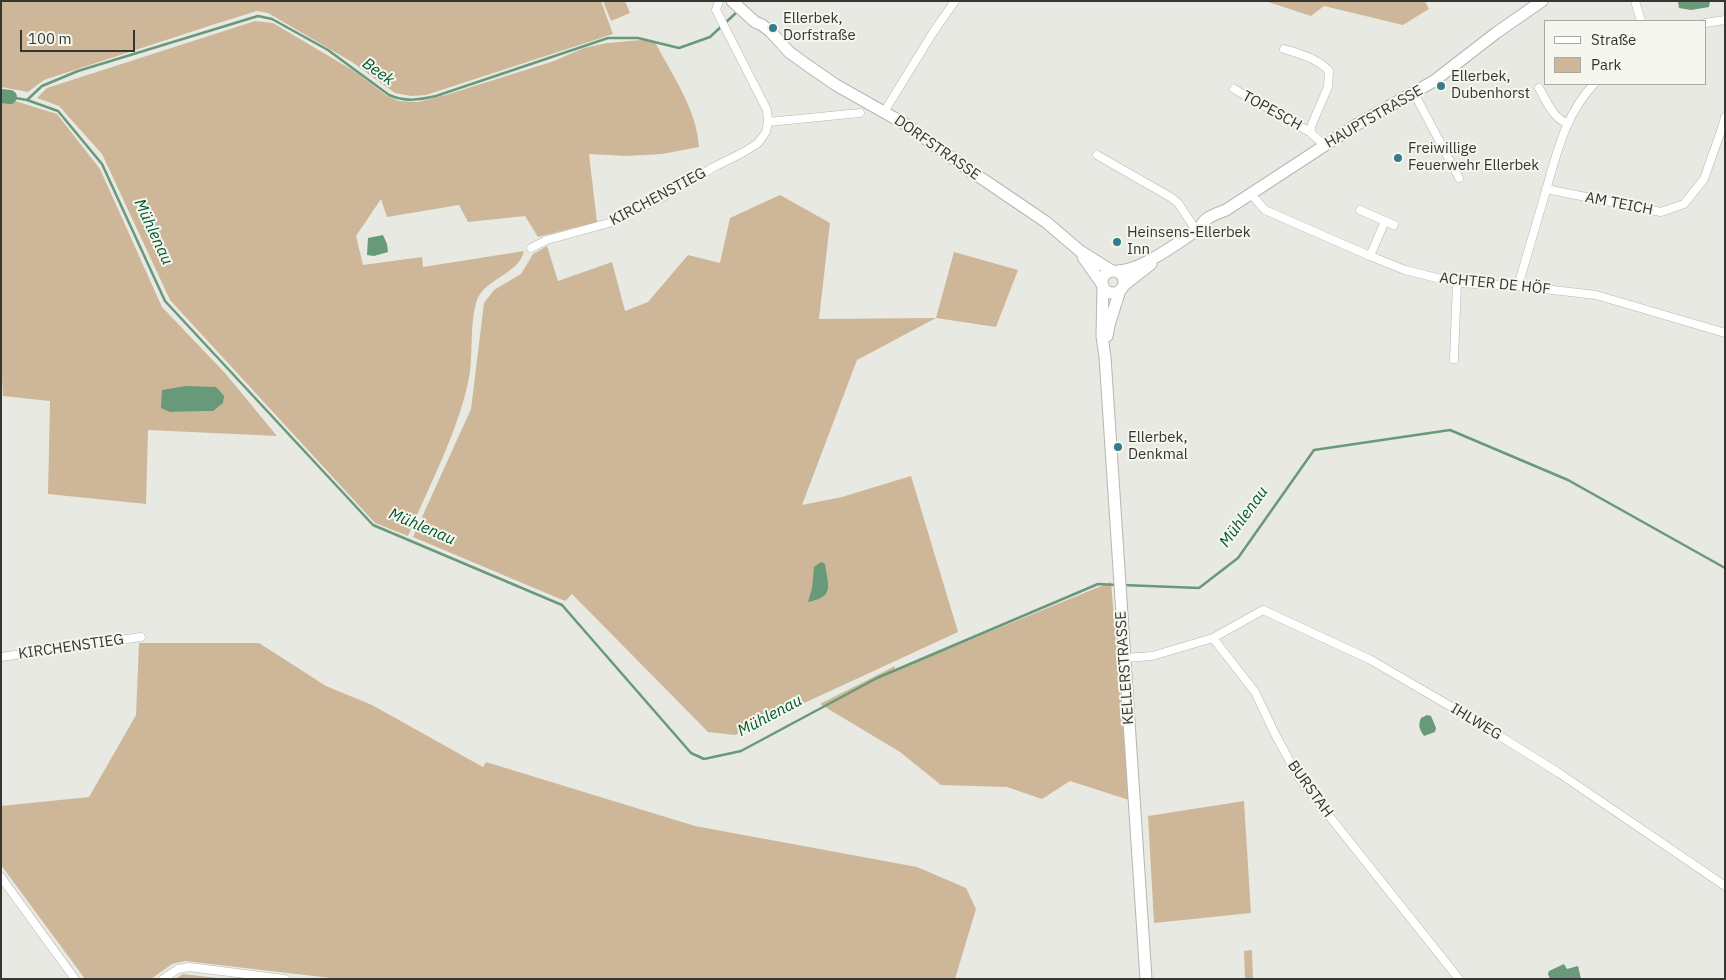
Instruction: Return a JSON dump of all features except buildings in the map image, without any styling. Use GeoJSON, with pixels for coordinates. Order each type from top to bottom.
{"type":"FeatureCollection","features":[{"type":"Feature","properties":{"kind":"main road","name":"HAUPTSTRASSE"},"geometry":{"type":"LineString","coordinates":[[1122,288],[1169,249],[1198,229],[1205,228],[1220,219],[1226,210],[1324,145],[1434,81],[1496,33],[1542,1]]}},
{"type":"Feature","properties":{"kind":"main road","name":"DORFSTRASSE"},"geometry":{"type":"LineString","coordinates":[[734,3],[755,22],[771,32],[789,52],[836,85],[904,124],[1046,222],[1080,251],[1114,271]]}},
{"type":"Feature","properties":{"kind":"main road","name":"HAUPTSTRASSE"},"geometry":{"type":"LineString","coordinates":[[1114,271],[1131,269],[1169,249]]}},
{"type":"Feature","properties":{"kind":"main road","name":"DORFSTRASSE"},"geometry":{"type":"LineString","coordinates":[[1080,251],[1102,285]]}},
{"type":"Feature","properties":{"kind":"main road"},"geometry":{"type":"LineString","coordinates":[[1114,271],[1120,273],[1124,279],[1122,288],[1111,293],[1102,285],[1105,274],[1114,271]]}},
{"type":"Feature","properties":{"kind":"main road","name":"KELLERSTRASSE"},"geometry":{"type":"LineString","coordinates":[[1102,285],[1102,336],[1105,357],[1146,979]]}},
{"type":"Feature","properties":{"kind":"main road","name":"KELLERSTRASSE"},"geometry":{"type":"LineString","coordinates":[[1105,357],[1109,324],[1122,288]]}},
{"type":"Feature","properties":{"kind":"street"},"geometry":{"type":"LineString","coordinates":[[719,1],[716,10],[767,110],[768,122],[860,113]]}},
{"type":"Feature","properties":{"kind":"street"},"geometry":{"type":"LineString","coordinates":[[884,112],[934,31],[955,1]]}},
{"type":"Feature","properties":{"kind":"street"},"geometry":{"type":"LineString","coordinates":[[1635,1],[1641,20]]}},
{"type":"Feature","properties":{"kind":"street"},"geometry":{"type":"LineString","coordinates":[[1706,23],[1725,20]]}},
{"type":"Feature","properties":{"kind":"street","name":"TOPESCH"},"geometry":{"type":"LineString","coordinates":[[1284,49],[1311,58],[1323,64],[1329,71],[1328,87],[1310,132]]}},
{"type":"Feature","properties":{"kind":"street"},"geometry":{"type":"LineString","coordinates":[[1518,286],[1555,155],[1568,124],[1588,90],[1593,85]]}},
{"type":"Feature","properties":{"kind":"street"},"geometry":{"type":"LineString","coordinates":[[1539,88],[1551,111],[1559,120],[1568,124]]}},
{"type":"Feature","properties":{"kind":"street","name":"TOPESCH"},"geometry":{"type":"LineString","coordinates":[[1234,89],[1310,132],[1324,145]]}},
{"type":"Feature","properties":{"kind":"street"},"geometry":{"type":"LineString","coordinates":[[1414,93],[1459,178]]}},
{"type":"Feature","properties":{"kind":"street","name":"AM TEICH"},"geometry":{"type":"LineString","coordinates":[[1546,189],[1661,212],[1684,204],[1704,179],[1725,117]]}},
{"type":"Feature","properties":{"kind":"street","name":"KIRCHENSTIEG"},"geometry":{"type":"LineString","coordinates":[[531,248],[547,240],[609,223],[664,196],[758,143],[766,132],[768,122]]}},
{"type":"Feature","properties":{"kind":"street"},"geometry":{"type":"LineString","coordinates":[[1097,155],[1172,198],[1198,229]]}},
{"type":"Feature","properties":{"kind":"street","name":"ACHTER DE HÖF"},"geometry":{"type":"LineString","coordinates":[[1251,194],[1265,210],[1405,270],[1457,283],[1518,286],[1596,295],[1725,333]]}},
{"type":"Feature","properties":{"kind":"street"},"geometry":{"type":"LineString","coordinates":[[1360,210],[1394,225]]}},
{"type":"Feature","properties":{"kind":"street"},"geometry":{"type":"LineString","coordinates":[[1370,256],[1385,221]]}},
{"type":"Feature","properties":{"kind":"street"},"geometry":{"type":"LineString","coordinates":[[1454,359],[1457,283]]}},
{"type":"Feature","properties":{"kind":"street","name":"IHLWEG"},"geometry":{"type":"LineString","coordinates":[[1212,638],[1263,610],[1371,660],[1560,773],[1725,886]]}},
{"type":"Feature","properties":{"kind":"street","name":"KIRCHENSTIEG"},"geometry":{"type":"LineString","coordinates":[[1,657],[141,637]]}},
{"type":"Feature","properties":{"kind":"street"},"geometry":{"type":"LineString","coordinates":[[1125,658],[1152,656],[1212,638]]}},
{"type":"Feature","properties":{"kind":"street","name":"BURSTAH"},"geometry":{"type":"LineString","coordinates":[[1212,638],[1255,692],[1299,778],[1459,979]]}},
{"type":"Feature","properties":{"kind":"street"},"geometry":{"type":"LineString","coordinates":[[1,877],[75,979]]}},
{"type":"Feature","properties":{"kind":"street"},"geometry":{"type":"LineString","coordinates":[[162,979],[178,969],[190,967],[285,979]]}},
{"type":"Feature","properties":{"kind":"green space"},"geometry":{"type":"Polygon","coordinates":[[[1,1],[601,1],[613,34],[426,95],[411,96],[395,93],[352,62],[268,13],[257,11],[44,80],[28,92],[1,87],[1,1]]]}},
{"type":"Feature","properties":{"kind":"green space"},"geometry":{"type":"Polygon","coordinates":[[[603,1],[625,1],[630,13],[611,21],[603,1]]]}},
{"type":"Feature","properties":{"kind":"green space"},"geometry":{"type":"Polygon","coordinates":[[[1265,1],[1425,1],[1429,9],[1403,25],[1324,6],[1311,16],[1265,1]]]}},
{"type":"Feature","properties":{"kind":"green space"},"geometry":{"type":"Polygon","coordinates":[[[255,21],[273,23],[354,71],[387,96],[399,101],[418,102],[554,61],[584,48],[607,43],[641,40],[655,42],[683,93],[694,119],[699,147],[662,154],[626,156],[589,154],[597,222],[538,237],[525,216],[468,222],[459,205],[387,217],[381,199],[356,236],[363,265],[422,257],[423,267],[524,251],[521,259],[515,266],[486,288],[476,303],[470,373],[463,403],[449,442],[408,536],[375,523],[170,300],[102,154],[59,106],[37,98],[47,88],[255,21]]]}},
{"type":"Feature","properties":{"kind":"green space"},"geometry":{"type":"Polygon","coordinates":[[[1,100],[12,100],[57,114],[100,169],[162,307],[225,373],[277,436],[148,430],[146,504],[48,494],[50,401],[3,396],[1,359],[1,100]],[[203,386],[170,412],[213,411],[203,386]]]}},
{"type":"Feature","properties":{"kind":"green space"},"geometry":{"type":"Polygon","coordinates":[[[780,195],[830,223],[819,319],[936,318],[857,360],[802,505],[842,497],[911,476],[958,632],[735,735],[708,732],[572,594],[565,601],[413,537],[471,409],[484,303],[494,290],[521,274],[533,254],[547,246],[558,281],[612,262],[625,311],[648,302],[688,255],[720,263],[730,218],[780,195]]]}},
{"type":"Feature","properties":{"kind":"green space"},"geometry":{"type":"Polygon","coordinates":[[[954,252],[1018,270],[996,327],[936,318],[954,252]]]}},
{"type":"Feature","properties":{"kind":"green space"},"geometry":{"type":"Polygon","coordinates":[[[1111,582],[1129,800],[1070,781],[1042,799],[1007,787],[941,785],[900,752],[820,704],[895,666],[894,671],[1111,582]]]}},
{"type":"Feature","properties":{"kind":"green space"},"geometry":{"type":"Polygon","coordinates":[[[139,643],[259,643],[326,686],[372,705],[483,767],[486,762],[695,826],[917,867],[966,888],[976,909],[955,979],[339,979],[185,961],[172,964],[151,979],[85,979],[1,865],[1,806],[89,797],[136,715],[139,643]]]}},
{"type":"Feature","properties":{"kind":"green space"},"geometry":{"type":"Polygon","coordinates":[[[1244,801],[1251,913],[1154,923],[1148,816],[1244,801]]]}},
{"type":"Feature","properties":{"kind":"green space"},"geometry":{"type":"Polygon","coordinates":[[[1252,950],[1253,979],[1245,979],[1244,951],[1252,950]]]}},
{"type":"Feature","properties":{"kind":"green space"},"geometry":{"type":"Polygon","coordinates":[[[183,974],[226,979],[175,979],[183,974]]]}},
{"type":"Feature","properties":{"kind":"shaded area"},"geometry":{"type":"Polygon","coordinates":[[[1678,1],[1710,1],[1709,7],[1691,10],[1679,8],[1678,1]]]}},
{"type":"Feature","properties":{"kind":"shaded area"},"geometry":{"type":"Polygon","coordinates":[[[383,235],[388,252],[374,256],[367,255],[368,238],[383,235]]]}},
{"type":"Feature","properties":{"kind":"shaded area"},"geometry":{"type":"Polygon","coordinates":[[[186,386],[216,387],[224,396],[223,403],[213,411],[170,412],[161,408],[162,390],[186,386]]]}},
{"type":"Feature","properties":{"kind":"shaded area"},"geometry":{"type":"Polygon","coordinates":[[[821,562],[825,564],[828,589],[822,597],[808,602],[812,588],[814,567],[821,562]]]}},
{"type":"Feature","properties":{"kind":"shaded area"},"geometry":{"type":"Polygon","coordinates":[[[1427,715],[1431,716],[1436,728],[1435,732],[1424,736],[1419,725],[1421,718],[1427,715]]]}},
{"type":"Feature","properties":{"kind":"shaded area"},"geometry":{"type":"Polygon","coordinates":[[[1564,964],[1567,969],[1578,966],[1581,979],[1550,979],[1549,971],[1564,964]]]}},
{"type":"Feature","properties":{"kind":"waterway","name":"Beek"},"geometry":{"type":"LineString","coordinates":[[27,100],[42,86],[78,71],[258,16],[272,19],[328,50],[389,95],[412,100],[436,96],[608,38],[638,38],[679,48],[710,37],[738,11]]}},
{"type":"Feature","properties":{"kind":"waterway","name":"Mühlenau"},"geometry":{"type":"LineString","coordinates":[[1,96],[10,97]]}},
{"type":"Feature","properties":{"kind":"waterway","name":"Mühlenau"},"geometry":{"type":"LineString","coordinates":[[10,97],[27,100],[58,111],[102,164],[165,301],[373,525],[562,605],[691,753],[704,759],[741,751],[877,678],[1098,584],[1117,585]]}},
{"type":"Feature","properties":{"kind":"waterway","name":"Mühlenau"},"geometry":{"type":"LineString","coordinates":[[1123,585],[1199,588],[1238,558],[1314,450],[1450,430],[1568,480],[1725,568]]}},
{"type":"Feature","properties":{"kind":"place","name":"Ellerbek, Dorfstraße"},"geometry":{"type":"Point","coordinates":[773,28]}},
{"type":"Feature","properties":{"kind":"place","name":"Ellerbek, Dubenhorst"},"geometry":{"type":"Point","coordinates":[1441,86]}},
{"type":"Feature","properties":{"kind":"place","name":"Freiwillige Feuerwehr Ellerbek"},"geometry":{"type":"Point","coordinates":[1398,158]}},
{"type":"Feature","properties":{"kind":"place","name":"Heinsens-Ellerbek Inn"},"geometry":{"type":"Point","coordinates":[1117,242]}},
{"type":"Feature","properties":{"kind":"place","name":"Ellerbek, Denkmal"},"geometry":{"type":"Point","coordinates":[1118,447]}}]}
